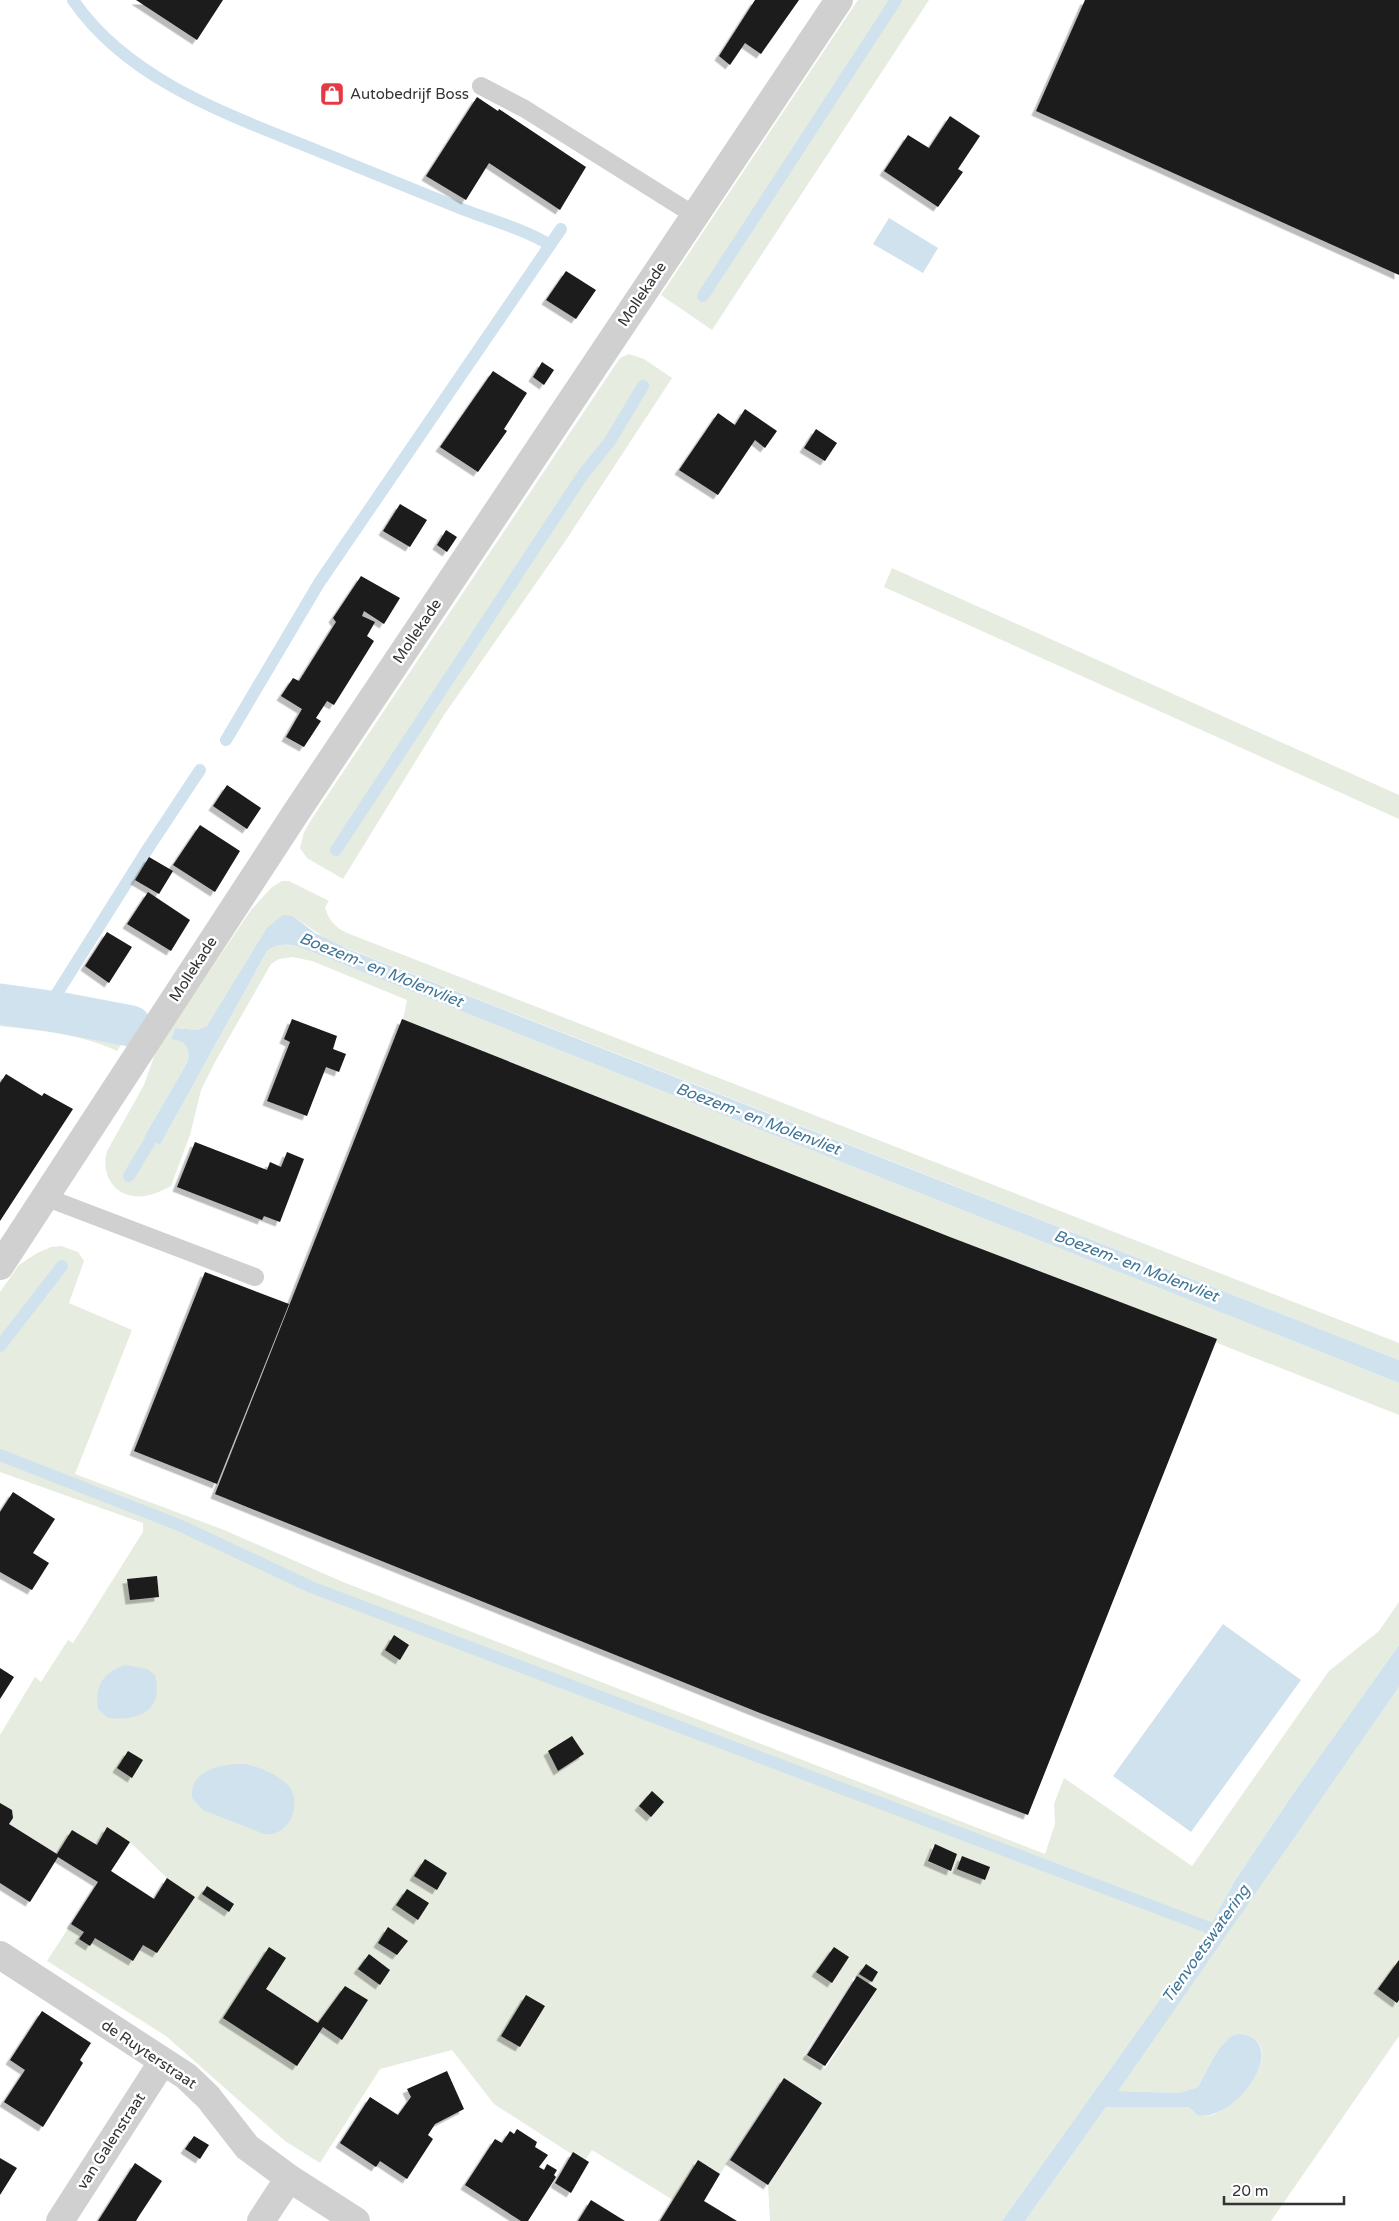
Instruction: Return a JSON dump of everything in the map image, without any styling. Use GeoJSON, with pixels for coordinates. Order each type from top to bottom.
{"type":"FeatureCollection","features":[{"type":"Feature","properties":{"kind":"street","name":"Mollekade"},"geometry":{"type":"LineString","coordinates":[[0,1266],[299,808],[839,0]]}},
{"type":"Feature","properties":{"kind":"street","name":"de Ruyterstraat"},"geometry":{"type":"LineString","coordinates":[[0,1955],[186,2076],[208,2096],[247,2147],[289,2178],[356,2221]]}},
{"type":"Feature","properties":{"kind":"street","name":"van Galenstraat"},"geometry":{"type":"LineString","coordinates":[[60,2221],[163,2061]]}},
{"type":"Feature","properties":{"kind":"street"},"geometry":{"type":"LineString","coordinates":[[261,2221],[289,2178]]}},
{"type":"Feature","properties":{"kind":"lane"},"geometry":{"type":"LineString","coordinates":[[481,86],[525,108],[694,215]]}},
{"type":"Feature","properties":{"kind":"lane"},"geometry":{"type":"LineString","coordinates":[[45,1197],[255,1277]]}},
{"type":"Feature","properties":{"kind":"shaded area"},"geometry":{"type":"Polygon","coordinates":[[[858,0],[929,0],[712,330],[661,295],[858,0]]]}},
{"type":"Feature","properties":{"kind":"shaded area"},"geometry":{"type":"Polygon","coordinates":[[[629,354],[644,359],[672,378],[566,540],[444,715],[343,879],[307,858],[300,848],[304,832],[313,817],[620,358],[629,354]]]}},
{"type":"Feature","properties":{"kind":"shaded area"},"geometry":{"type":"Polygon","coordinates":[[[892,568],[1399,795],[1399,819],[884,587],[892,568]]]}},
{"type":"Feature","properties":{"kind":"shaded area"},"geometry":{"type":"Polygon","coordinates":[[[282,881],[289,881],[329,901],[325,907],[328,916],[336,926],[347,933],[1399,1343],[1399,1360],[329,941],[293,916],[207,1026],[199,1030],[175,1028],[171,1038],[186,1045],[188,1061],[144,1137],[160,1145],[267,951],[281,945],[297,946],[1399,1383],[1399,1415],[403,1020],[407,1000],[312,961],[292,957],[279,959],[271,964],[215,1062],[201,1090],[190,1135],[171,1186],[158,1192],[138,1196],[119,1191],[107,1173],[105,1159],[107,1151],[144,1085],[157,1048],[251,910],[272,887],[282,881]]]}},
{"type":"Feature","properties":{"kind":"shaded area"},"geometry":{"type":"Polygon","coordinates":[[[0,987],[86,1000],[141,1015],[117,1051],[74,1036],[0,1026],[0,987]]]}},
{"type":"Feature","properties":{"kind":"shaded area"},"geometry":{"type":"Polygon","coordinates":[[[61,1246],[78,1252],[84,1261],[69,1303],[132,1330],[75,1474],[224,1530],[343,1582],[1045,1854],[1055,1824],[1054,1804],[1064,1778],[1192,1866],[1329,1671],[1379,1631],[1399,1602],[1399,1645],[1293,1794],[1234,1882],[1203,1939],[1002,2221],[770,2221],[768,2185],[822,2103],[784,2078],[720,2174],[698,2160],[673,2200],[592,2150],[584,2162],[494,2104],[452,2050],[380,2069],[320,2163],[285,2141],[166,2036],[47,1961],[71,1924],[84,1932],[79,1939],[90,1946],[95,1938],[132,1961],[143,1945],[157,1953],[195,1897],[167,1878],[130,1842],[107,1827],[97,1845],[72,1830],[57,1854],[9,1824],[13,1818],[12,1810],[0,1804],[0,1735],[35,1677],[41,1682],[68,1640],[73,1643],[143,1532],[143,1523],[0,1472],[0,1292],[19,1265],[37,1253],[51,1247],[61,1246]],[[933,1845],[927,1862],[949,1870],[955,1853],[933,1845]],[[854,1977],[804,2055],[825,2069],[876,1991],[854,1977]]]}},
{"type":"Feature","properties":{"kind":"shaded area"},"geometry":{"type":"Polygon","coordinates":[[[1399,1687],[1399,2036],[1271,2221],[1025,2221],[1106,2107],[1190,2107],[1200,2115],[1213,2115],[1234,2101],[1254,2078],[1260,2065],[1262,2053],[1258,2042],[1247,2035],[1237,2034],[1232,2036],[1221,2047],[1198,2087],[1179,2093],[1117,2091],[1399,1687]]]}},
{"type":"Feature","properties":{"kind":"water"},"geometry":{"type":"Polygon","coordinates":[[[889,218],[938,248],[923,273],[873,244],[889,218]]]}},
{"type":"Feature","properties":{"kind":"water"},"geometry":{"type":"Polygon","coordinates":[[[283,915],[293,916],[315,933],[348,949],[1399,1360],[1399,1383],[297,946],[281,945],[267,951],[160,1145],[144,1137],[188,1061],[186,1045],[171,1039],[175,1028],[198,1030],[207,1026],[267,928],[283,915]]]}},
{"type":"Feature","properties":{"kind":"water"},"geometry":{"type":"Polygon","coordinates":[[[1223,1624],[1301,1680],[1191,1832],[1113,1776],[1223,1624]]]}},
{"type":"Feature","properties":{"kind":"water","name":"Tienvoetswatering"},"geometry":{"type":"Polygon","coordinates":[[[1399,1645],[1399,1687],[1118,2091],[1179,2093],[1198,2087],[1221,2046],[1237,2034],[1247,2035],[1257,2041],[1261,2050],[1258,2071],[1252,2082],[1237,2100],[1210,2115],[1197,2115],[1189,2107],[1106,2107],[1025,2221],[1002,2221],[1203,1939],[1234,1882],[1293,1794],[1399,1645]]]}},
{"type":"Feature","properties":{"kind":"water"},"geometry":{"type":"Polygon","coordinates":[[[125,1665],[147,1669],[155,1675],[156,1697],[152,1705],[139,1715],[130,1718],[108,1718],[98,1709],[99,1687],[106,1676],[125,1665]]]}},
{"type":"Feature","properties":{"kind":"water"},"geometry":{"type":"Polygon","coordinates":[[[246,1764],[276,1776],[286,1783],[294,1796],[295,1804],[290,1820],[279,1831],[272,1834],[264,1834],[203,1810],[192,1798],[196,1780],[202,1774],[218,1767],[246,1764]]]}},
{"type":"Feature","properties":{"kind":"building"},"geometry":{"type":"Polygon","coordinates":[[[136,0],[223,0],[197,40],[136,0]]]}},
{"type":"Feature","properties":{"kind":"building"},"geometry":{"type":"Polygon","coordinates":[[[755,0],[799,0],[761,54],[745,43],[730,65],[719,56],[755,0]]]}},
{"type":"Feature","properties":{"kind":"building"},"geometry":{"type":"Polygon","coordinates":[[[1085,0],[1399,0],[1399,275],[1036,111],[1085,0]]]}},
{"type":"Feature","properties":{"kind":"building"},"geometry":{"type":"Polygon","coordinates":[[[477,97],[498,111],[499,109],[586,167],[560,210],[489,163],[466,200],[426,176],[477,97]]]}},
{"type":"Feature","properties":{"kind":"building"},"geometry":{"type":"Polygon","coordinates":[[[950,116],[980,136],[958,169],[963,172],[938,207],[884,171],[908,135],[929,148],[950,116]]]}},
{"type":"Feature","properties":{"kind":"building"},"geometry":{"type":"Polygon","coordinates":[[[566,271],[596,290],[576,319],[546,300],[566,271]]]}},
{"type":"Feature","properties":{"kind":"building"},"geometry":{"type":"Polygon","coordinates":[[[542,362],[554,370],[544,385],[533,377],[542,362]]]}},
{"type":"Feature","properties":{"kind":"building"},"geometry":{"type":"Polygon","coordinates":[[[493,371],[527,393],[504,429],[507,431],[478,472],[440,447],[493,371]]]}},
{"type":"Feature","properties":{"kind":"building"},"geometry":{"type":"Polygon","coordinates":[[[745,409],[777,431],[765,448],[755,440],[718,495],[679,470],[718,413],[735,425],[745,409]]]}},
{"type":"Feature","properties":{"kind":"building"},"geometry":{"type":"Polygon","coordinates":[[[816,429],[837,443],[825,461],[804,448],[816,429]]]}},
{"type":"Feature","properties":{"kind":"building"},"geometry":{"type":"Polygon","coordinates":[[[400,504],[427,520],[410,547],[383,531],[400,504]]]}},
{"type":"Feature","properties":{"kind":"building"},"geometry":{"type":"Polygon","coordinates":[[[446,530],[457,537],[447,552],[437,545],[446,530]]]}},
{"type":"Feature","properties":{"kind":"building"},"geometry":{"type":"Polygon","coordinates":[[[361,576],[400,598],[384,624],[364,611],[362,616],[375,622],[367,636],[374,641],[334,705],[327,701],[316,718],[321,721],[304,747],[286,737],[302,709],[281,696],[293,678],[299,681],[336,622],[333,618],[361,576]]]}},
{"type":"Feature","properties":{"kind":"building"},"geometry":{"type":"Polygon","coordinates":[[[227,785],[261,808],[247,829],[213,806],[227,785]]]}},
{"type":"Feature","properties":{"kind":"building"},"geometry":{"type":"Polygon","coordinates":[[[200,825],[240,851],[215,892],[173,865],[200,825]]]}},
{"type":"Feature","properties":{"kind":"building"},"geometry":{"type":"Polygon","coordinates":[[[149,857],[173,871],[159,894],[135,880],[149,857]]]}},
{"type":"Feature","properties":{"kind":"building"},"geometry":{"type":"Polygon","coordinates":[[[148,892],[190,920],[171,951],[127,924],[148,892]]]}},
{"type":"Feature","properties":{"kind":"building"},"geometry":{"type":"Polygon","coordinates":[[[107,932],[132,947],[109,983],[85,966],[107,932]]]}},
{"type":"Feature","properties":{"kind":"building"},"geometry":{"type":"Polygon","coordinates":[[[292,1019],[337,1036],[333,1049],[346,1054],[339,1072],[326,1067],[307,1116],[267,1101],[290,1042],[284,1039],[292,1019]]]}},
{"type":"Feature","properties":{"kind":"building"},"geometry":{"type":"Polygon","coordinates":[[[402,1019],[950,1237],[1217,1339],[1028,1815],[760,1713],[215,1494],[402,1019]]]}},
{"type":"Feature","properties":{"kind":"building"},"geometry":{"type":"Polygon","coordinates":[[[6,1074],[42,1096],[44,1093],[73,1109],[0,1221],[0,1083],[6,1074]]]}},
{"type":"Feature","properties":{"kind":"building"},"geometry":{"type":"Polygon","coordinates":[[[195,1142],[267,1170],[270,1162],[281,1167],[287,1152],[304,1159],[280,1222],[264,1216],[262,1220],[177,1187],[195,1142]]]}},
{"type":"Feature","properties":{"kind":"building"},"geometry":{"type":"Polygon","coordinates":[[[205,1272],[289,1304],[217,1484],[134,1451],[205,1272]]]}},
{"type":"Feature","properties":{"kind":"building"},"geometry":{"type":"Polygon","coordinates":[[[13,1492],[55,1519],[33,1553],[49,1563],[32,1590],[0,1572],[0,1512],[13,1492]]]}},
{"type":"Feature","properties":{"kind":"building"},"geometry":{"type":"Polygon","coordinates":[[[157,1576],[159,1597],[130,1600],[127,1579],[157,1576]]]}},
{"type":"Feature","properties":{"kind":"building"},"geometry":{"type":"Polygon","coordinates":[[[394,1635],[409,1645],[400,1660],[385,1650],[394,1635]]]}},
{"type":"Feature","properties":{"kind":"building"},"geometry":{"type":"Polygon","coordinates":[[[0,1668],[14,1677],[0,1699],[0,1668]]]}},
{"type":"Feature","properties":{"kind":"building"},"geometry":{"type":"Polygon","coordinates":[[[572,1736],[584,1754],[558,1771],[548,1751],[572,1736]]]}},
{"type":"Feature","properties":{"kind":"building"},"geometry":{"type":"Polygon","coordinates":[[[128,1751],[143,1760],[132,1778],[117,1768],[128,1751]]]}},
{"type":"Feature","properties":{"kind":"building"},"geometry":{"type":"Polygon","coordinates":[[[652,1791],[664,1802],[651,1817],[639,1806],[652,1791]]]}},
{"type":"Feature","properties":{"kind":"building"},"geometry":{"type":"Polygon","coordinates":[[[0,1803],[12,1810],[13,1818],[9,1824],[57,1854],[72,1830],[97,1845],[107,1827],[130,1842],[111,1871],[154,1899],[167,1878],[195,1897],[157,1953],[143,1945],[133,1961],[95,1938],[90,1946],[79,1939],[84,1932],[71,1924],[98,1882],[58,1857],[30,1902],[0,1883],[0,1803]]]}},
{"type":"Feature","properties":{"kind":"building"},"geometry":{"type":"Polygon","coordinates":[[[935,1844],[957,1854],[951,1871],[928,1861],[935,1844]]]}},
{"type":"Feature","properties":{"kind":"building"},"geometry":{"type":"Polygon","coordinates":[[[962,1856],[990,1867],[985,1880],[957,1869],[962,1856]]]}},
{"type":"Feature","properties":{"kind":"building"},"geometry":{"type":"Polygon","coordinates":[[[425,1859],[447,1873],[437,1890],[414,1876],[425,1859]]]}},
{"type":"Feature","properties":{"kind":"building"},"geometry":{"type":"Polygon","coordinates":[[[207,1886],[234,1904],[229,1912],[202,1894],[207,1886]]]}},
{"type":"Feature","properties":{"kind":"building"},"geometry":{"type":"Polygon","coordinates":[[[407,1889],[429,1903],[418,1920],[396,1905],[407,1889]]]}},
{"type":"Feature","properties":{"kind":"building"},"geometry":{"type":"Polygon","coordinates":[[[388,1927],[408,1941],[397,1955],[378,1943],[388,1927]]]}},
{"type":"Feature","properties":{"kind":"building"},"geometry":{"type":"Polygon","coordinates":[[[269,1947],[286,1958],[266,1989],[318,2023],[345,1986],[368,2000],[342,2040],[323,2027],[297,2066],[223,2018],[269,1947]]]}},
{"type":"Feature","properties":{"kind":"building"},"geometry":{"type":"Polygon","coordinates":[[[834,1947],[849,1957],[832,1983],[816,1972],[834,1947]]]}},
{"type":"Feature","properties":{"kind":"building"},"geometry":{"type":"Polygon","coordinates":[[[369,1954],[390,1970],[380,1985],[358,1969],[369,1954]]]}},
{"type":"Feature","properties":{"kind":"building"},"geometry":{"type":"Polygon","coordinates":[[[1399,1960],[1399,2000],[1397,2003],[1378,1989],[1399,1960]]]}},
{"type":"Feature","properties":{"kind":"building"},"geometry":{"type":"Polygon","coordinates":[[[866,1964],[878,1972],[872,1982],[859,1974],[866,1964]]]}},
{"type":"Feature","properties":{"kind":"building"},"geometry":{"type":"Polygon","coordinates":[[[857,1976],[877,1989],[825,2066],[807,2055],[857,1976]]]}},
{"type":"Feature","properties":{"kind":"building"},"geometry":{"type":"Polygon","coordinates":[[[526,1995],[545,2006],[520,2047],[501,2036],[526,1995]]]}},
{"type":"Feature","properties":{"kind":"building"},"geometry":{"type":"Polygon","coordinates":[[[42,2011],[91,2043],[80,2060],[83,2063],[43,2127],[4,2102],[25,2070],[10,2060],[42,2011]]]}},
{"type":"Feature","properties":{"kind":"building"},"geometry":{"type":"Polygon","coordinates":[[[447,2071],[464,2109],[435,2124],[428,2135],[433,2139],[407,2179],[380,2161],[376,2167],[340,2143],[370,2097],[398,2115],[411,2097],[407,2089],[447,2071]]]}},
{"type":"Feature","properties":{"kind":"building"},"geometry":{"type":"Polygon","coordinates":[[[784,2078],[822,2103],[768,2185],[730,2160],[784,2078]]]}},
{"type":"Feature","properties":{"kind":"building"},"geometry":{"type":"Polygon","coordinates":[[[517,2129],[537,2142],[535,2147],[548,2155],[539,2167],[544,2170],[547,2164],[557,2170],[554,2175],[556,2177],[528,2221],[521,2221],[465,2185],[495,2139],[502,2143],[510,2131],[514,2134],[517,2129]]]}},
{"type":"Feature","properties":{"kind":"building"},"geometry":{"type":"Polygon","coordinates":[[[194,2136],[209,2145],[200,2159],[185,2149],[194,2136]]]}},
{"type":"Feature","properties":{"kind":"building"},"geometry":{"type":"Polygon","coordinates":[[[573,2152],[589,2162],[571,2193],[555,2183],[573,2152]]]}},
{"type":"Feature","properties":{"kind":"building"},"geometry":{"type":"Polygon","coordinates":[[[0,2158],[17,2168],[0,2195],[0,2158]]]}},
{"type":"Feature","properties":{"kind":"building"},"geometry":{"type":"Polygon","coordinates":[[[698,2160],[720,2174],[704,2201],[737,2221],[660,2221],[698,2160]]]}},
{"type":"Feature","properties":{"kind":"building"},"geometry":{"type":"Polygon","coordinates":[[[135,2163],[162,2181],[136,2221],[98,2221],[135,2163]]]}},
{"type":"Feature","properties":{"kind":"building"},"geometry":{"type":"Polygon","coordinates":[[[591,2200],[625,2221],[578,2221],[591,2200]]]}},
{"type":"Feature","properties":{"kind":"waterway"},"geometry":{"type":"LineString","coordinates":[[73,0],[95,28],[121,52],[150,73],[180,91],[246,122],[462,209],[518,229],[550,245]]}},
{"type":"Feature","properties":{"kind":"waterway"},"geometry":{"type":"LineString","coordinates":[[703,296],[896,0]]}},
{"type":"Feature","properties":{"kind":"waterway"},"geometry":{"type":"LineString","coordinates":[[226,740],[319,583],[561,229]]}},
{"type":"Feature","properties":{"kind":"waterway"},"geometry":{"type":"LineString","coordinates":[[336,850],[582,476],[610,441],[643,386]]}},
{"type":"Feature","properties":{"kind":"waterway"},"geometry":{"type":"LineString","coordinates":[[50,1011],[56,995],[200,770]]}},
{"type":"Feature","properties":{"kind":"waterway","name":"Boezem- en Molenvliet"},"geometry":{"type":"LineString","coordinates":[[0,1004],[57,1012],[131,1026]]}},
{"type":"Feature","properties":{"kind":"waterway"},"geometry":{"type":"LineString","coordinates":[[129,1176],[159,1126]]}},
{"type":"Feature","properties":{"kind":"waterway"},"geometry":{"type":"LineString","coordinates":[[0,1346],[62,1266]]}},
{"type":"Feature","properties":{"kind":"waterway","name":"Tienvoetswatering"},"geometry":{"type":"LineString","coordinates":[[0,1455],[179,1525],[311,1587],[1215,1930]]}},
{"type":"Feature","properties":{"kind":"place","name":"Autobedrijf Boss"},"geometry":{"type":"Point","coordinates":[332,94]}}]}
